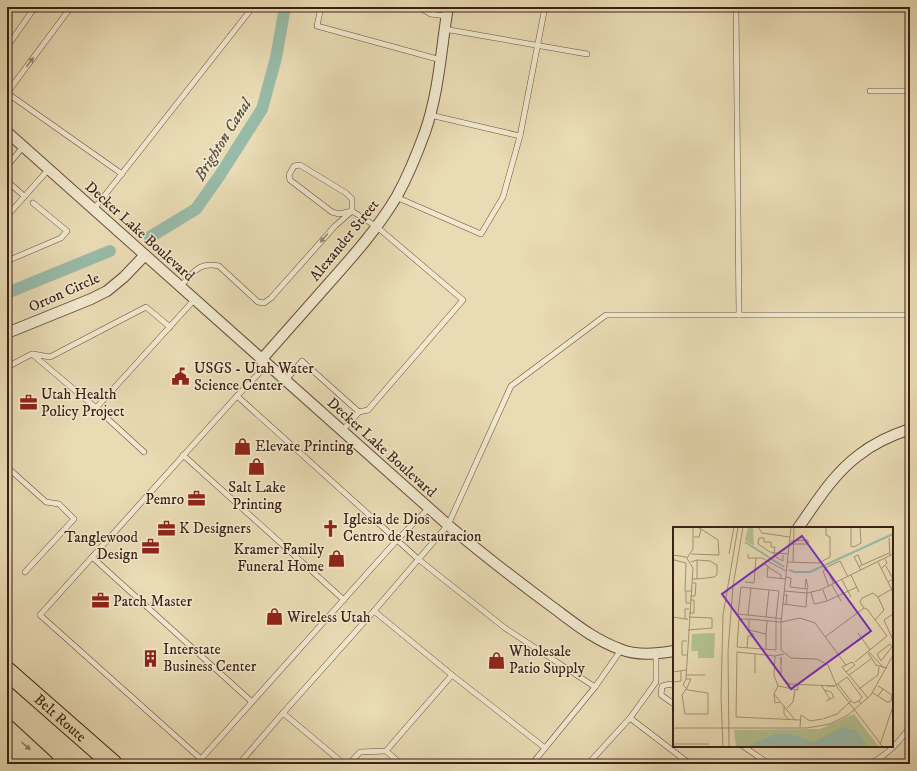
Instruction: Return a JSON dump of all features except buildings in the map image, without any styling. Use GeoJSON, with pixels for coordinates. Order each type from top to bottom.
{"type":"FeatureCollection","features":[{"type":"Feature","properties":{"kind":"highway","name":"Belt Route"},"geometry":{"type":"LineString","coordinates":[[7,671],[113,764]]}},
{"type":"Feature","properties":{"kind":"highway"},"geometry":{"type":"LineString","coordinates":[[7,729],[45,764]]}},
{"type":"Feature","properties":{"kind":"highway"},"geometry":{"type":"LineString","coordinates":[[7,752],[21,764]]}},
{"type":"Feature","properties":{"kind":"street","name":"Alexander Street"},"geometry":{"type":"LineString","coordinates":[[264,362],[377,227],[406,179],[425,132],[430,115],[439,76],[447,12]]}},
{"type":"Feature","properties":{"kind":"street","name":"Decker Lake Boulevard"},"geometry":{"type":"LineString","coordinates":[[7,132],[285,381],[448,525],[499,567],[597,638],[621,650],[636,653],[656,654],[673,651]]}},
{"type":"Feature","properties":{"kind":"street","name":"Orton Circle"},"geometry":{"type":"LineString","coordinates":[[7,333],[107,291],[124,277],[145,255]]}},
{"type":"Feature","properties":{"kind":"street"},"geometry":{"type":"LineString","coordinates":[[799,527],[827,488],[846,466],[858,455],[875,444],[910,428]]}},
{"type":"Feature","properties":{"kind":"lane"},"geometry":{"type":"LineString","coordinates":[[7,47],[35,7]]}},
{"type":"Feature","properties":{"kind":"lane"},"geometry":{"type":"LineString","coordinates":[[71,7],[7,93],[122,174]]}},
{"type":"Feature","properties":{"kind":"lane"},"geometry":{"type":"LineString","coordinates":[[94,209],[249,12],[250,7]]}},
{"type":"Feature","properties":{"kind":"lane"},"geometry":{"type":"LineString","coordinates":[[321,7],[317,26],[441,60]]}},
{"type":"Feature","properties":{"kind":"lane"},"geometry":{"type":"LineString","coordinates":[[414,7],[420,8],[431,14],[447,12]]}},
{"type":"Feature","properties":{"kind":"lane"},"geometry":{"type":"LineString","coordinates":[[396,197],[481,234],[503,197],[520,136],[546,7]]}},
{"type":"Feature","properties":{"kind":"lane"},"geometry":{"type":"LineString","coordinates":[[736,7],[739,315]]}},
{"type":"Feature","properties":{"kind":"lane"},"geometry":{"type":"LineString","coordinates":[[444,29],[587,54]]}},
{"type":"Feature","properties":{"kind":"lane"},"geometry":{"type":"LineString","coordinates":[[870,91],[910,92]]}},
{"type":"Feature","properties":{"kind":"lane"},"geometry":{"type":"LineString","coordinates":[[430,115],[520,136]]}},
{"type":"Feature","properties":{"kind":"lane"},"geometry":{"type":"LineString","coordinates":[[7,166],[23,147]]}},
{"type":"Feature","properties":{"kind":"lane"},"geometry":{"type":"LineString","coordinates":[[180,287],[199,267],[212,264],[219,266],[258,302],[264,303],[271,298],[335,226],[352,211],[352,199],[346,193],[300,165],[294,166],[289,175],[290,180],[332,212],[339,214],[352,211],[377,227],[463,300],[368,410],[359,412],[342,431]]}},
{"type":"Feature","properties":{"kind":"lane"},"geometry":{"type":"LineString","coordinates":[[7,216],[48,170]]}},
{"type":"Feature","properties":{"kind":"lane"},"geometry":{"type":"LineString","coordinates":[[7,181],[24,196]]}},
{"type":"Feature","properties":{"kind":"lane"},"geometry":{"type":"LineString","coordinates":[[7,261],[61,238],[67,231],[33,202]]}},
{"type":"Feature","properties":{"kind":"lane"},"geometry":{"type":"LineString","coordinates":[[96,408],[194,300]]}},
{"type":"Feature","properties":{"kind":"lane"},"geometry":{"type":"LineString","coordinates":[[7,367],[32,354],[50,357],[146,307],[170,326]]}},
{"type":"Feature","properties":{"kind":"lane"},"geometry":{"type":"LineString","coordinates":[[239,764],[448,525],[511,386],[606,315],[910,315]]}},
{"type":"Feature","properties":{"kind":"lane"},"geometry":{"type":"LineString","coordinates":[[32,354],[96,408],[144,452]]}},
{"type":"Feature","properties":{"kind":"lane"},"geometry":{"type":"LineString","coordinates":[[285,381],[302,361],[359,412]]}},
{"type":"Feature","properties":{"kind":"lane"},"geometry":{"type":"LineString","coordinates":[[264,362],[237,396],[40,615],[189,749],[201,759],[397,540],[429,508]]}},
{"type":"Feature","properties":{"kind":"lane"},"geometry":{"type":"LineString","coordinates":[[237,396],[418,559],[505,628],[595,687]]}},
{"type":"Feature","properties":{"kind":"lane"},"geometry":{"type":"LineString","coordinates":[[183,455],[344,600]]}},
{"type":"Feature","properties":{"kind":"lane"},"geometry":{"type":"LineString","coordinates":[[7,467],[46,502],[59,504],[74,518],[25,572]]}},
{"type":"Feature","properties":{"kind":"lane"},"geometry":{"type":"LineString","coordinates":[[92,557],[252,702]]}},
{"type":"Feature","properties":{"kind":"lane"},"geometry":{"type":"LineString","coordinates":[[374,611],[545,748]]}},
{"type":"Feature","properties":{"kind":"lane"},"geometry":{"type":"LineString","coordinates":[[532,764],[595,687],[621,650]]}},
{"type":"Feature","properties":{"kind":"lane"},"geometry":{"type":"LineString","coordinates":[[588,764],[630,718],[656,682],[656,654]]}},
{"type":"Feature","properties":{"kind":"lane"},"geometry":{"type":"LineString","coordinates":[[386,751],[452,675]]}},
{"type":"Feature","properties":{"kind":"lane"},"geometry":{"type":"LineString","coordinates":[[656,682],[662,686],[670,684],[673,686]]}},
{"type":"Feature","properties":{"kind":"lane"},"geometry":{"type":"LineString","coordinates":[[662,686],[661,695],[673,703]]}},
{"type":"Feature","properties":{"kind":"lane"},"geometry":{"type":"LineString","coordinates":[[283,713],[344,764]]}},
{"type":"Feature","properties":{"kind":"lane"},"geometry":{"type":"LineString","coordinates":[[630,718],[690,764]]}},
{"type":"Feature","properties":{"kind":"lane"},"geometry":{"type":"LineString","coordinates":[[893,746],[910,726]]}},
{"type":"Feature","properties":{"kind":"lane"},"geometry":{"type":"LineString","coordinates":[[744,747],[769,764]]}},
{"type":"Feature","properties":{"kind":"lane"},"geometry":{"type":"LineString","coordinates":[[869,764],[876,761],[892,747]]}},
{"type":"Feature","properties":{"kind":"lane"},"geometry":{"type":"LineString","coordinates":[[349,764],[360,752],[386,751],[401,764]]}},
{"type":"Feature","properties":{"kind":"waterway","name":"Brighton Canal"},"geometry":{"type":"LineString","coordinates":[[150,237],[196,209],[220,175],[262,109],[276,58],[285,7]]}},
{"type":"Feature","properties":{"kind":"waterway","name":"Brighton Canal"},"geometry":{"type":"LineString","coordinates":[[7,293],[110,251]]}},
{"type":"Feature","properties":{"kind":"place","name":"USGS - Utah Water Science Center"},"geometry":{"type":"Point","coordinates":[181,377]}},
{"type":"Feature","properties":{"kind":"place","name":"Utah Health Policy Project"},"geometry":{"type":"Point","coordinates":[28,403]}},
{"type":"Feature","properties":{"kind":"place","name":"Elevate Printing"},"geometry":{"type":"Point","coordinates":[242,446]}},
{"type":"Feature","properties":{"kind":"place","name":"Salt Lake Printing"},"geometry":{"type":"Point","coordinates":[257,466]}},
{"type":"Feature","properties":{"kind":"place","name":"Pemro"},"geometry":{"type":"Point","coordinates":[197,499]}},
{"type":"Feature","properties":{"kind":"place","name":"K Designers"},"geometry":{"type":"Point","coordinates":[166,528]}},
{"type":"Feature","properties":{"kind":"place","name":"Iglesia de Dios Centro de Restauracion"},"geometry":{"type":"Point","coordinates":[330,528]}},
{"type":"Feature","properties":{"kind":"place","name":"Tanglewood Design"},"geometry":{"type":"Point","coordinates":[151,546]}},
{"type":"Feature","properties":{"kind":"place","name":"Kramer Family Funeral Home"},"geometry":{"type":"Point","coordinates":[337,558]}},
{"type":"Feature","properties":{"kind":"place","name":"Patch Master"},"geometry":{"type":"Point","coordinates":[100,601]}},
{"type":"Feature","properties":{"kind":"place","name":"Wireless Utah"},"geometry":{"type":"Point","coordinates":[274,617]}},
{"type":"Feature","properties":{"kind":"place","name":"Interstate Business Center"},"geometry":{"type":"Point","coordinates":[150,658]}},
{"type":"Feature","properties":{"kind":"place","name":"Wholesale Patio Supply"},"geometry":{"type":"Point","coordinates":[496,660]}}]}
